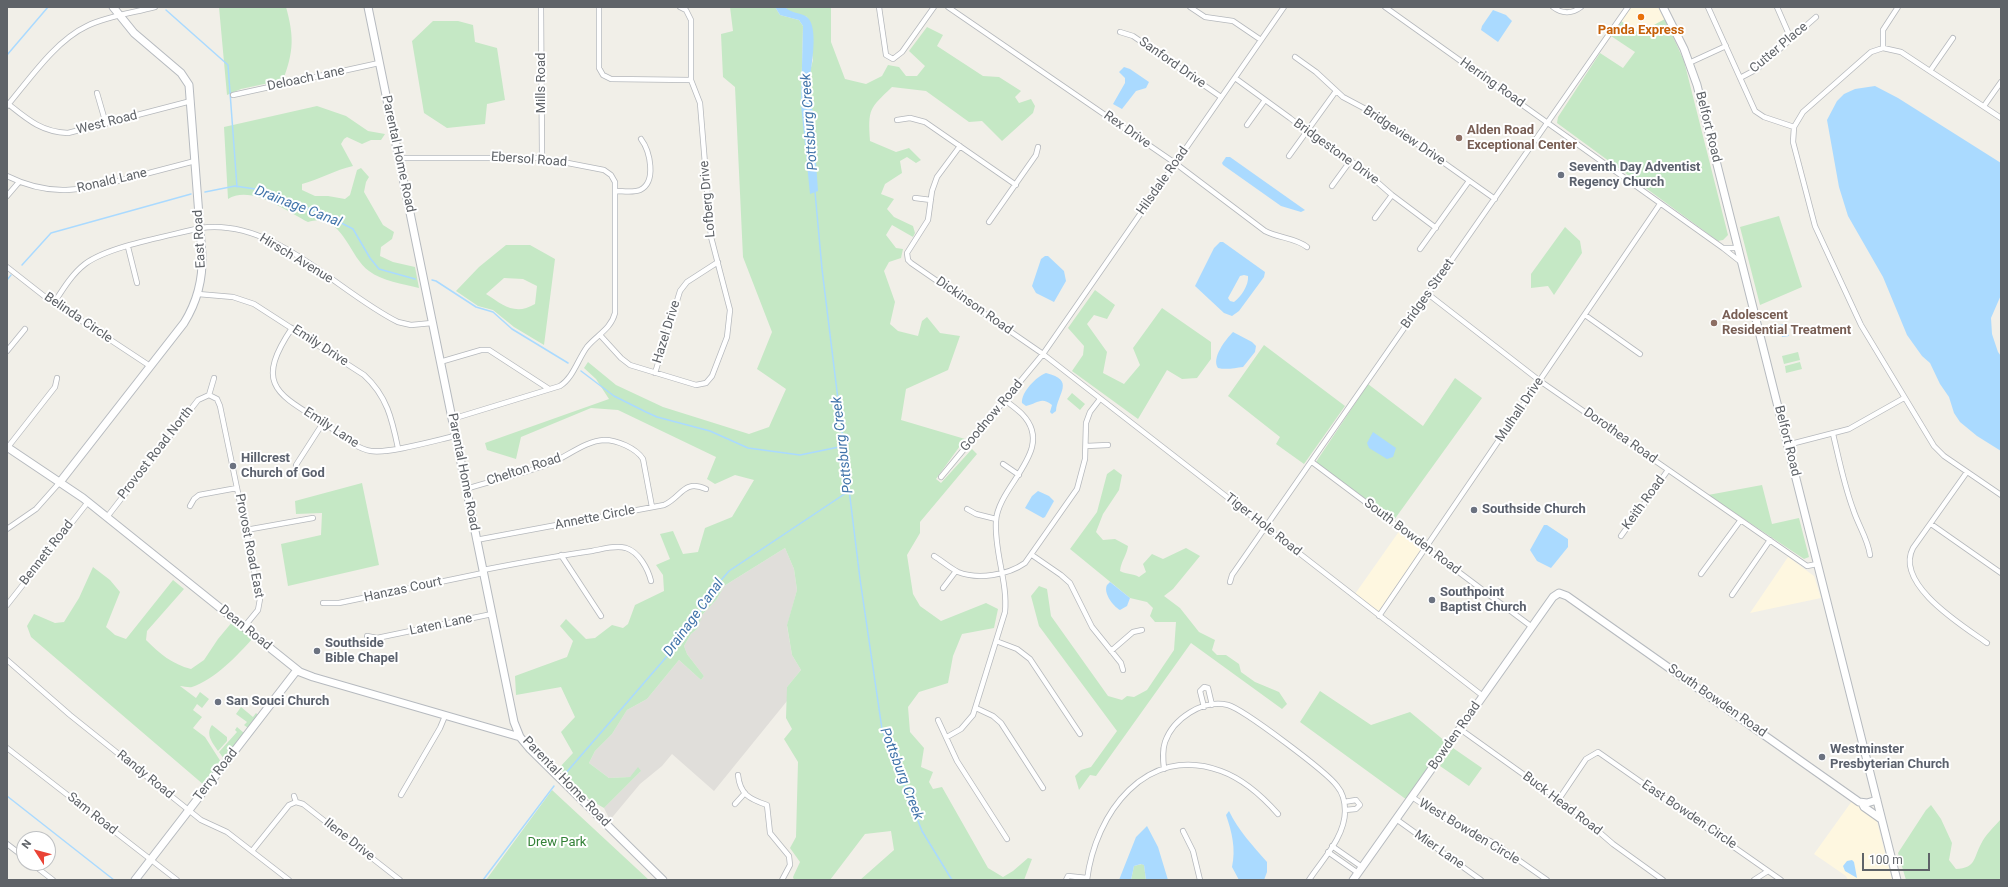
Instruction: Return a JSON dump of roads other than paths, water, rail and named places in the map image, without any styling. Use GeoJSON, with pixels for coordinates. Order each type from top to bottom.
{"type":"FeatureCollection","features":[{"type":"Feature","properties":{"kind":"street","name":"East Road"},"geometry":{"type":"LineString","coordinates":[[60,482],[184,323],[198,294],[203,265],[189,85],[184,76],[134,33],[113,7]]}},
{"type":"Feature","properties":{"kind":"street"},"geometry":{"type":"LineString","coordinates":[[8,104],[55,50],[70,36],[87,26],[155,7]]}},
{"type":"Feature","properties":{"kind":"street","name":"Parental Home Road"},"geometry":{"type":"LineString","coordinates":[[368,7],[512,715],[520,737],[530,749],[664,880]]}},
{"type":"Feature","properties":{"kind":"street","name":"Mills Road"},"geometry":{"type":"LineString","coordinates":[[541,7],[542,158]]}},
{"type":"Feature","properties":{"kind":"street"},"geometry":{"type":"LineString","coordinates":[[599,7],[599,68],[602,75],[611,79],[691,80]]}},
{"type":"Feature","properties":{"kind":"street","name":"Lofberg Drive"},"geometry":{"type":"LineString","coordinates":[[655,373],[696,386],[706,383],[712,376],[727,336],[730,323],[730,304],[711,236],[700,103],[691,80],[691,20],[686,10],[680,7]]}},
{"type":"Feature","properties":{"kind":"street"},"geometry":{"type":"LineString","coordinates":[[879,7],[886,55],[890,59],[897,57],[934,7]]}},
{"type":"Feature","properties":{"kind":"street","name":"Rex Drive"},"geometry":{"type":"LineString","coordinates":[[948,7],[1175,164],[1265,231],[1278,237],[1300,242],[1307,247]]}},
{"type":"Feature","properties":{"kind":"street"},"geometry":{"type":"LineString","coordinates":[[1190,7],[1205,16],[1233,21],[1261,40]]}},
{"type":"Feature","properties":{"kind":"street","name":"Hilsdale Road"},"geometry":{"type":"LineString","coordinates":[[1043,354],[1284,7]]}},
{"type":"Feature","properties":{"kind":"street","name":"Herring Road"},"geometry":{"type":"LineString","coordinates":[[1384,7],[1742,263]]}},
{"type":"Feature","properties":{"kind":"street"},"geometry":{"type":"LineString","coordinates":[[1553,7],[1571,14],[1581,7]]}},
{"type":"Feature","properties":{"kind":"street","name":"Bridges Street"},"geometry":{"type":"LineString","coordinates":[[1230,582],[1232,575],[1628,7]]}},
{"type":"Feature","properties":{"kind":"street","name":"Belfort Road"},"geometry":{"type":"LineString","coordinates":[[1663,7],[1689,62],[1701,100],[1897,880]]}},
{"type":"Feature","properties":{"kind":"street"},"geometry":{"type":"LineString","coordinates":[[1708,7],[1753,107],[1759,114],[1794,127]]}},
{"type":"Feature","properties":{"kind":"street"},"geometry":{"type":"LineString","coordinates":[[1777,7],[1791,40]]}},
{"type":"Feature","properties":{"kind":"street"},"geometry":{"type":"LineString","coordinates":[[1883,48],[1883,30],[1898,7]]}},
{"type":"Feature","properties":{"kind":"street","name":"Cutter Place"},"geometry":{"type":"LineString","coordinates":[[1740,78],[1757,69],[1816,17]]}},
{"type":"Feature","properties":{"kind":"street","name":"Sanford Drive"},"geometry":{"type":"LineString","coordinates":[[1120,32],[1133,36],[1221,97]]}},
{"type":"Feature","properties":{"kind":"street"},"geometry":{"type":"LineString","coordinates":[[1930,71],[1953,38]]}},
{"type":"Feature","properties":{"kind":"street"},"geometry":{"type":"LineString","coordinates":[[1689,62],[1726,46]]}},
{"type":"Feature","properties":{"kind":"street"},"geometry":{"type":"LineString","coordinates":[[2001,118],[1901,52],[1883,48],[1867,55],[1802,112],[1794,127],[1793,142],[1815,226],[1861,325],[1904,398],[1934,446],[1944,456],[2001,495]]}},
{"type":"Feature","properties":{"kind":"street","name":"Bridgeview Drive"},"geometry":{"type":"LineString","coordinates":[[1295,57],[1316,72],[1336,91],[1375,114],[1495,199]]}},
{"type":"Feature","properties":{"kind":"street","name":"Deloach Lane"},"geometry":{"type":"LineString","coordinates":[[234,95],[379,63]]}},
{"type":"Feature","properties":{"kind":"street","name":"Bridgestone Drive"},"geometry":{"type":"LineString","coordinates":[[1235,78],[1324,145],[1352,160],[1392,195],[1436,228]]}},
{"type":"Feature","properties":{"kind":"street"},"geometry":{"type":"LineString","coordinates":[[1984,106],[2001,82]]}},
{"type":"Feature","properties":{"kind":"street"},"geometry":{"type":"LineString","coordinates":[[1289,156],[1336,91]]}},
{"type":"Feature","properties":{"kind":"street"},"geometry":{"type":"LineString","coordinates":[[97,93],[106,124]]}},
{"type":"Feature","properties":{"kind":"street"},"geometry":{"type":"LineString","coordinates":[[1247,125],[1265,100]]}},
{"type":"Feature","properties":{"kind":"street","name":"West Road"},"geometry":{"type":"LineString","coordinates":[[8,104],[32,124],[54,132],[76,132],[191,101]]}},
{"type":"Feature","properties":{"kind":"street"},"geometry":{"type":"LineString","coordinates":[[897,120],[910,118],[920,119],[1016,185]]}},
{"type":"Feature","properties":{"kind":"street"},"geometry":{"type":"LineString","coordinates":[[615,191],[636,191],[641,189],[648,181],[650,176],[648,150],[641,139]]}},
{"type":"Feature","properties":{"kind":"street"},"geometry":{"type":"LineString","coordinates":[[915,198],[931,200],[937,177],[960,146]]}},
{"type":"Feature","properties":{"kind":"street"},"geometry":{"type":"LineString","coordinates":[[989,222],[1036,155],[1038,147]]}},
{"type":"Feature","properties":{"kind":"street","name":"Ebersol Road"},"geometry":{"type":"LineString","coordinates":[[398,158],[542,158],[604,170],[614,178],[615,313],[612,322],[600,335]]}},
{"type":"Feature","properties":{"kind":"street"},"geometry":{"type":"LineString","coordinates":[[1332,186],[1352,160]]}},
{"type":"Feature","properties":{"kind":"street","name":"Ronald Lane"},"geometry":{"type":"LineString","coordinates":[[7,176],[19,182],[44,189],[71,191],[90,188],[195,161]]}},
{"type":"Feature","properties":{"kind":"street"},"geometry":{"type":"LineString","coordinates":[[1420,250],[1469,181]]}},
{"type":"Feature","properties":{"kind":"street"},"geometry":{"type":"LineString","coordinates":[[7,196],[19,182]]}},
{"type":"Feature","properties":{"kind":"street"},"geometry":{"type":"LineString","coordinates":[[1375,218],[1392,195]]}},
{"type":"Feature","properties":{"kind":"street","name":"Dickinson Road"},"geometry":{"type":"LineString","coordinates":[[931,200],[928,220],[908,251],[907,256],[911,263],[1043,354]]}},
{"type":"Feature","properties":{"kind":"street","name":"Mulhall Drive"},"geometry":{"type":"LineString","coordinates":[[1379,616],[1660,204]]}},
{"type":"Feature","properties":{"kind":"street","name":"Hirsch Avenue"},"geometry":{"type":"LineString","coordinates":[[54,302],[67,282],[85,264],[107,252],[200,228],[229,228],[260,236],[278,244],[394,320],[411,326],[432,323]]}},
{"type":"Feature","properties":{"kind":"street"},"geometry":{"type":"LineString","coordinates":[[128,247],[137,283]]}},
{"type":"Feature","properties":{"kind":"street"},"geometry":{"type":"LineString","coordinates":[[1723,248],[1739,248]]}},
{"type":"Feature","properties":{"kind":"street","name":"Hazel Drive"},"geometry":{"type":"LineString","coordinates":[[655,373],[680,291],[687,282],[718,262]]}},
{"type":"Feature","properties":{"kind":"street","name":"Belinda Circle"},"geometry":{"type":"LineString","coordinates":[[7,267],[54,302],[150,366]]}},
{"type":"Feature","properties":{"kind":"street","name":"Emily Drive"},"geometry":{"type":"LineString","coordinates":[[198,294],[225,296],[244,300],[262,308],[356,370],[375,387],[389,410],[398,448]]}},
{"type":"Feature","properties":{"kind":"street","name":"Dorothea Road"},"geometry":{"type":"LineString","coordinates":[[1428,294],[1540,381],[1740,521],[1807,566],[1818,564]]}},
{"type":"Feature","properties":{"kind":"street"},"geometry":{"type":"LineString","coordinates":[[1585,315],[1640,354]]}},
{"type":"Feature","properties":{"kind":"street","name":"Emily Lane"},"geometry":{"type":"LineString","coordinates":[[292,328],[276,356],[273,368],[274,381],[284,397],[366,450],[382,452],[455,436]]}},
{"type":"Feature","properties":{"kind":"street"},"geometry":{"type":"LineString","coordinates":[[7,351],[25,329]]}},
{"type":"Feature","properties":{"kind":"street"},"geometry":{"type":"LineString","coordinates":[[452,419],[563,384],[587,347],[600,335],[625,362],[655,373]]}},
{"type":"Feature","properties":{"kind":"street"},"geometry":{"type":"LineString","coordinates":[[440,362],[481,350],[489,350],[549,389]]}},
{"type":"Feature","properties":{"kind":"street","name":"Tiger Hole Road"},"geometry":{"type":"LineString","coordinates":[[1043,354],[1483,696]]}},
{"type":"Feature","properties":{"kind":"street","name":"Goodnow Road"},"geometry":{"type":"LineString","coordinates":[[941,477],[1043,354]]}},
{"type":"Feature","properties":{"kind":"street"},"geometry":{"type":"LineString","coordinates":[[8,447],[55,387],[57,378]]}},
{"type":"Feature","properties":{"kind":"street"},"geometry":{"type":"LineString","coordinates":[[209,395],[214,378]]}},
{"type":"Feature","properties":{"kind":"street","name":"Provost Road East"},"geometry":{"type":"LineString","coordinates":[[209,395],[219,402],[260,602],[258,610],[244,627]]}},
{"type":"Feature","properties":{"kind":"street","name":"Provost Road North"},"geometry":{"type":"LineString","coordinates":[[107,516],[198,400],[209,395]]}},
{"type":"Feature","properties":{"kind":"street"},"geometry":{"type":"LineString","coordinates":[[1787,445],[1833,434],[1858,426],[1904,398]]}},
{"type":"Feature","properties":{"kind":"street"},"geometry":{"type":"LineString","coordinates":[[934,556],[956,571],[968,575],[979,576],[1020,567],[1032,554],[1077,489],[1084,468],[1086,446],[1085,429],[1087,417],[1100,399]]}},
{"type":"Feature","properties":{"kind":"street"},"geometry":{"type":"LineString","coordinates":[[947,738],[967,723],[976,708],[1005,605],[1002,572],[996,536],[996,519],[1004,497],[1030,458],[1032,438],[1025,419],[1005,400]]}},
{"type":"Feature","properties":{"kind":"street"},"geometry":{"type":"LineString","coordinates":[[296,465],[324,423]]}},
{"type":"Feature","properties":{"kind":"street"},"geometry":{"type":"LineString","coordinates":[[1833,434],[1848,497],[1856,520],[1869,545],[1870,555]]}},
{"type":"Feature","properties":{"kind":"street","name":"Chelton Road"},"geometry":{"type":"LineString","coordinates":[[466,489],[549,464],[590,444],[607,440],[632,448],[640,454],[643,459],[652,507]]}},
{"type":"Feature","properties":{"kind":"street"},"geometry":{"type":"LineString","coordinates":[[1086,446],[1108,445]]}},
{"type":"Feature","properties":{"kind":"street","name":"Dean Road"},"geometry":{"type":"LineString","coordinates":[[8,447],[107,516],[297,670],[313,677],[520,737]]}},
{"type":"Feature","properties":{"kind":"street","name":"South Bowden Road"},"geometry":{"type":"LineString","coordinates":[[1312,462],[1532,627]]}},
{"type":"Feature","properties":{"kind":"street"},"geometry":{"type":"LineString","coordinates":[[1003,464],[1019,475]]}},
{"type":"Feature","properties":{"kind":"street","name":"Keith Road"},"geometry":{"type":"LineString","coordinates":[[1621,536],[1668,470]]}},
{"type":"Feature","properties":{"kind":"street"},"geometry":{"type":"LineString","coordinates":[[1967,472],[1913,548],[1910,554],[1910,564],[1913,574],[1931,600],[1950,617],[1987,643]]}},
{"type":"Feature","properties":{"kind":"street"},"geometry":{"type":"LineString","coordinates":[[7,529],[36,510],[60,482]]}},
{"type":"Feature","properties":{"kind":"street","name":"Annette Circle"},"geometry":{"type":"LineString","coordinates":[[476,540],[668,503],[689,486],[699,486],[706,489]]}},
{"type":"Feature","properties":{"kind":"street"},"geometry":{"type":"LineString","coordinates":[[190,506],[198,495],[237,488]]}},
{"type":"Feature","properties":{"kind":"street","name":"Bennett Road"},"geometry":{"type":"LineString","coordinates":[[7,605],[88,502]]}},
{"type":"Feature","properties":{"kind":"street"},"geometry":{"type":"LineString","coordinates":[[967,509],[976,514],[996,519]]}},
{"type":"Feature","properties":{"kind":"street"},"geometry":{"type":"LineString","coordinates":[[246,530],[312,518]]}},
{"type":"Feature","properties":{"kind":"street"},"geometry":{"type":"LineString","coordinates":[[1701,574],[1740,521]]}},
{"type":"Feature","properties":{"kind":"street"},"geometry":{"type":"LineString","coordinates":[[1931,524],[2001,573]]}},
{"type":"Feature","properties":{"kind":"street"},"geometry":{"type":"LineString","coordinates":[[1732,595],[1770,540]]}},
{"type":"Feature","properties":{"kind":"street","name":"Hanzas Court"},"geometry":{"type":"LineString","coordinates":[[323,603],[339,603],[561,556],[613,547],[630,550],[648,568],[651,581]]}},
{"type":"Feature","properties":{"kind":"street"},"geometry":{"type":"LineString","coordinates":[[1032,554],[1070,583],[1092,627],[1121,662],[1123,670]]}},
{"type":"Feature","properties":{"kind":"street"},"geometry":{"type":"LineString","coordinates":[[561,556],[602,616]]}},
{"type":"Feature","properties":{"kind":"street"},"geometry":{"type":"LineString","coordinates":[[943,588],[956,571]]}},
{"type":"Feature","properties":{"kind":"street","name":"South Bowden Road"},"geometry":{"type":"LineString","coordinates":[[1559,593],[1566,596],[1862,802],[1864,808],[1881,819]]}},
{"type":"Feature","properties":{"kind":"street","name":"Bowden Road"},"geometry":{"type":"LineString","coordinates":[[1353,880],[1553,597],[1559,593]]}},
{"type":"Feature","properties":{"kind":"street","name":"Laten Lane"},"geometry":{"type":"LineString","coordinates":[[367,636],[377,638],[492,614]]}},
{"type":"Feature","properties":{"kind":"street"},"geometry":{"type":"LineString","coordinates":[[1111,650],[1133,632],[1142,630]]}},
{"type":"Feature","properties":{"kind":"street"},"geometry":{"type":"LineString","coordinates":[[996,641],[1022,652],[1035,664],[1080,734]]}},
{"type":"Feature","properties":{"kind":"street","name":"Randy Road"},"geometry":{"type":"LineString","coordinates":[[7,660],[54,701],[189,810],[205,822],[227,832],[289,880]]}},
{"type":"Feature","properties":{"kind":"street","name":"Terry Road"},"geometry":{"type":"LineString","coordinates":[[135,880],[297,670]]}},
{"type":"Feature","properties":{"kind":"street"},"geometry":{"type":"LineString","coordinates":[[1204,706],[1200,690],[1204,687],[1208,688],[1212,705]]}},
{"type":"Feature","properties":{"kind":"street"},"geometry":{"type":"LineString","coordinates":[[1164,769],[1163,751],[1170,732],[1184,717],[1204,706],[1228,705],[1242,712],[1326,774],[1338,787],[1344,802],[1345,810],[1342,830],[1309,880]]}},
{"type":"Feature","properties":{"kind":"street"},"geometry":{"type":"LineString","coordinates":[[976,708],[988,713],[1001,723],[1043,788]]}},
{"type":"Feature","properties":{"kind":"street"},"geometry":{"type":"LineString","coordinates":[[401,795],[440,728],[445,716]]}},
{"type":"Feature","properties":{"kind":"street"},"geometry":{"type":"LineString","coordinates":[[938,720],[957,762],[1007,839]]}},
{"type":"Feature","properties":{"kind":"street","name":"Buck Head Road"},"geometry":{"type":"LineString","coordinates":[[1460,729],[1559,799],[1613,844],[1663,880]]}},
{"type":"Feature","properties":{"kind":"street","name":"Sam Road"},"geometry":{"type":"LineString","coordinates":[[7,748],[177,880]]}},
{"type":"Feature","properties":{"kind":"street","name":"East Bowden Circle"},"geometry":{"type":"LineString","coordinates":[[1559,799],[1586,758],[1595,753],[1602,754],[1781,880]]}},
{"type":"Feature","properties":{"kind":"street"},"geometry":{"type":"LineString","coordinates":[[1066,880],[1068,876],[1071,875],[1087,879],[1094,847],[1102,827],[1114,806],[1126,792],[1140,780],[1164,769],[1194,765],[1220,770],[1250,788],[1278,814]]}},
{"type":"Feature","properties":{"kind":"street"},"geometry":{"type":"LineString","coordinates":[[738,775],[739,786],[745,793],[754,801],[767,805],[770,833],[789,856],[790,864],[782,880]]}},
{"type":"Feature","properties":{"kind":"street"},"geometry":{"type":"LineString","coordinates":[[735,804],[745,793]]}},
{"type":"Feature","properties":{"kind":"street"},"geometry":{"type":"LineString","coordinates":[[252,851],[289,805],[296,802],[294,796]]}},
{"type":"Feature","properties":{"kind":"street","name":"West Bowden Circle"},"geometry":{"type":"LineString","coordinates":[[1412,797],[1447,820],[1494,843],[1546,880]]}},
{"type":"Feature","properties":{"kind":"street"},"geometry":{"type":"LineString","coordinates":[[1344,802],[1356,800],[1360,805],[1356,809],[1345,810]]}},
{"type":"Feature","properties":{"kind":"street"},"geometry":{"type":"LineString","coordinates":[[1862,802],[1876,800]]}},
{"type":"Feature","properties":{"kind":"street","name":"Ilene Drive"},"geometry":{"type":"LineString","coordinates":[[296,802],[303,804],[400,880]]}},
{"type":"Feature","properties":{"kind":"street","name":"Mier Lane"},"geometry":{"type":"LineString","coordinates":[[1396,819],[1481,880]]}},
{"type":"Feature","properties":{"kind":"street"},"geometry":{"type":"LineString","coordinates":[[1183,831],[1193,851],[1200,880]]}},
{"type":"Feature","properties":{"kind":"street"},"geometry":{"type":"LineString","coordinates":[[7,844],[16,851]]}},
{"type":"Feature","properties":{"kind":"street"},"geometry":{"type":"LineString","coordinates":[[1332,846],[1360,870]]}},
{"type":"Feature","properties":{"kind":"street"},"geometry":{"type":"LineString","coordinates":[[1328,852],[1360,870]]}},
{"type":"Feature","properties":{"kind":"street"},"geometry":{"type":"LineString","coordinates":[[41,871],[53,880]]}},
{"type":"Feature","properties":{"kind":"street"},"geometry":{"type":"LineString","coordinates":[[1754,880],[1768,871]]}},
{"type":"Feature","properties":{"kind":"water"},"geometry":{"type":"Polygon","coordinates":[[[775,7],[785,7],[790,11],[806,16],[813,29],[814,46],[810,77],[818,191],[810,194],[801,105],[803,26],[799,20],[780,15],[775,7]]]}},
{"type":"Feature","properties":{"kind":"water"},"geometry":{"type":"Polygon","coordinates":[[[1493,10],[1506,15],[1512,21],[1498,42],[1481,30],[1482,26],[1493,10]]]}},
{"type":"Feature","properties":{"kind":"water"},"geometry":{"type":"Polygon","coordinates":[[[1124,67],[1130,69],[1149,82],[1146,88],[1136,91],[1122,109],[1113,104],[1125,83],[1125,78],[1119,72],[1124,67]]]}},
{"type":"Feature","properties":{"kind":"water"},"geometry":{"type":"Polygon","coordinates":[[[1875,86],[1898,98],[2001,163],[2001,295],[1991,318],[1992,334],[1998,352],[2001,356],[2001,451],[1977,436],[1960,422],[1954,413],[1949,397],[1940,384],[1930,363],[1922,356],[1907,335],[1883,277],[1848,216],[1839,187],[1827,120],[1837,101],[1844,94],[1855,89],[1875,86]]]}},
{"type":"Feature","properties":{"kind":"water"},"geometry":{"type":"Polygon","coordinates":[[[1226,157],[1230,157],[1305,210],[1301,212],[1281,206],[1223,165],[1222,163],[1226,157]]]}},
{"type":"Feature","properties":{"kind":"water"},"geometry":{"type":"Polygon","coordinates":[[[1220,242],[1223,242],[1265,272],[1264,277],[1239,311],[1232,316],[1224,313],[1195,286],[1214,248],[1220,242]],[[1240,276],[1228,298],[1230,301],[1234,302],[1242,294],[1246,287],[1248,276],[1240,276]]]}},
{"type":"Feature","properties":{"kind":"water"},"geometry":{"type":"Polygon","coordinates":[[[1048,256],[1064,271],[1066,281],[1054,302],[1036,293],[1032,286],[1041,259],[1048,256]]]}},
{"type":"Feature","properties":{"kind":"water"},"geometry":{"type":"Polygon","coordinates":[[[1785,324],[1789,336],[1782,337],[1779,325],[1785,324]]]}},
{"type":"Feature","properties":{"kind":"water"},"geometry":{"type":"Polygon","coordinates":[[[1233,332],[1252,342],[1256,346],[1255,352],[1243,367],[1227,369],[1218,368],[1216,359],[1220,349],[1233,332]]]}},
{"type":"Feature","properties":{"kind":"water"},"geometry":{"type":"Polygon","coordinates":[[[1046,373],[1055,376],[1063,384],[1056,411],[1052,414],[1050,412],[1052,405],[1048,402],[1039,401],[1026,406],[1022,403],[1024,394],[1030,385],[1038,377],[1046,373]]]}},
{"type":"Feature","properties":{"kind":"water"},"geometry":{"type":"Polygon","coordinates":[[[1373,432],[1396,448],[1393,457],[1387,459],[1369,448],[1367,443],[1373,432]]]}},
{"type":"Feature","properties":{"kind":"water"},"geometry":{"type":"Polygon","coordinates":[[[1038,491],[1049,496],[1054,501],[1043,518],[1025,508],[1032,496],[1038,491]]]}},
{"type":"Feature","properties":{"kind":"water"},"geometry":{"type":"Polygon","coordinates":[[[1544,525],[1547,525],[1568,539],[1568,547],[1551,568],[1537,561],[1530,550],[1544,525]]]}},
{"type":"Feature","properties":{"kind":"water"},"geometry":{"type":"Polygon","coordinates":[[[1110,582],[1130,598],[1127,606],[1120,610],[1114,606],[1106,592],[1107,585],[1110,582]]]}},
{"type":"Feature","properties":{"kind":"water"},"geometry":{"type":"Polygon","coordinates":[[[1229,811],[1241,831],[1267,862],[1267,872],[1264,880],[1239,880],[1232,867],[1234,854],[1233,841],[1226,815],[1229,811]]]}},
{"type":"Feature","properties":{"kind":"water"},"geometry":{"type":"Polygon","coordinates":[[[1147,826],[1158,847],[1168,880],[1146,880],[1144,865],[1141,864],[1134,866],[1131,880],[1119,880],[1136,837],[1147,826]]]}},
{"type":"Feature","properties":{"kind":"water"},"geometry":{"type":"Polygon","coordinates":[[[1852,860],[1854,862],[1857,878],[1845,871],[1843,866],[1847,861],[1852,860]]]}},
{"type":"Feature","properties":{"kind":"waterway","name":"Drainage Canal"},"geometry":{"type":"LineString","coordinates":[[7,55],[48,7]]}},
{"type":"Feature","properties":{"kind":"waterway"},"geometry":{"type":"LineString","coordinates":[[166,10],[228,65],[237,187]]}},
{"type":"Feature","properties":{"kind":"waterway","name":"Drainage Canal"},"geometry":{"type":"LineString","coordinates":[[205,192],[235,186],[255,189],[326,215],[353,229],[370,258],[379,269],[415,279]]}},
{"type":"Feature","properties":{"kind":"waterway","name":"Pottsburg Creek"},"geometry":{"type":"LineString","coordinates":[[815,192],[822,269],[860,579],[882,729],[922,831],[952,880]]}},
{"type":"Feature","properties":{"kind":"waterway","name":"Drainage Canal"},"geometry":{"type":"LineString","coordinates":[[22,265],[51,233],[191,194]]}},
{"type":"Feature","properties":{"kind":"waterway"},"geometry":{"type":"LineString","coordinates":[[7,280],[11,275]]}},
{"type":"Feature","properties":{"kind":"waterway","name":"Drainage Canal"},"geometry":{"type":"LineString","coordinates":[[432,280],[436,281],[476,307],[493,312],[512,329],[568,363]]}},
{"type":"Feature","properties":{"kind":"waterway","name":"Drainage Canal"},"geometry":{"type":"LineString","coordinates":[[581,371],[614,396],[646,412],[657,417],[710,431],[748,448],[800,455],[844,446]]}},
{"type":"Feature","properties":{"kind":"waterway","name":"Drainage Canal"},"geometry":{"type":"LineString","coordinates":[[565,774],[682,639],[706,603],[710,593],[729,571],[849,491]]}},
{"type":"Feature","properties":{"kind":"waterway","name":"Drainage Canal"},"geometry":{"type":"LineString","coordinates":[[483,880],[554,786]]}},
{"type":"Feature","properties":{"kind":"waterway"},"geometry":{"type":"LineString","coordinates":[[7,796],[114,880]]}},
{"type":"Feature","properties":{"kind":"place","name":"Panda Express"},"geometry":{"type":"Point","coordinates":[1641,17]}},
{"type":"Feature","properties":{"kind":"place","name":"Alden Road Exceptional Center"},"geometry":{"type":"Point","coordinates":[1459,138]}},
{"type":"Feature","properties":{"kind":"place","name":"Seventh Day Adventist Regency Church"},"geometry":{"type":"Point","coordinates":[1561,175]}},
{"type":"Feature","properties":{"kind":"place","name":"Adolescent Residential Treatment"},"geometry":{"type":"Point","coordinates":[1714,323]}},
{"type":"Feature","properties":{"kind":"place","name":"Hillcrest Church of God"},"geometry":{"type":"Point","coordinates":[233,466]}},
{"type":"Feature","properties":{"kind":"place","name":"Southside Church"},"geometry":{"type":"Point","coordinates":[1474,510]}},
{"type":"Feature","properties":{"kind":"place","name":"Southpoint Baptist Church"},"geometry":{"type":"Point","coordinates":[1432,600]}},
{"type":"Feature","properties":{"kind":"place","name":"Southside Bible Chapel"},"geometry":{"type":"Point","coordinates":[317,651]}},
{"type":"Feature","properties":{"kind":"place","name":"San Souci Church"},"geometry":{"type":"Point","coordinates":[218,702]}},
{"type":"Feature","properties":{"kind":"place","name":"Westminster Presbyterian Church"},"geometry":{"type":"Point","coordinates":[1822,757]}},
{"type":"Feature","properties":{"kind":"park label","name":"Drew Park"},"geometry":{"type":"Point","coordinates":[557,843]}}]}
